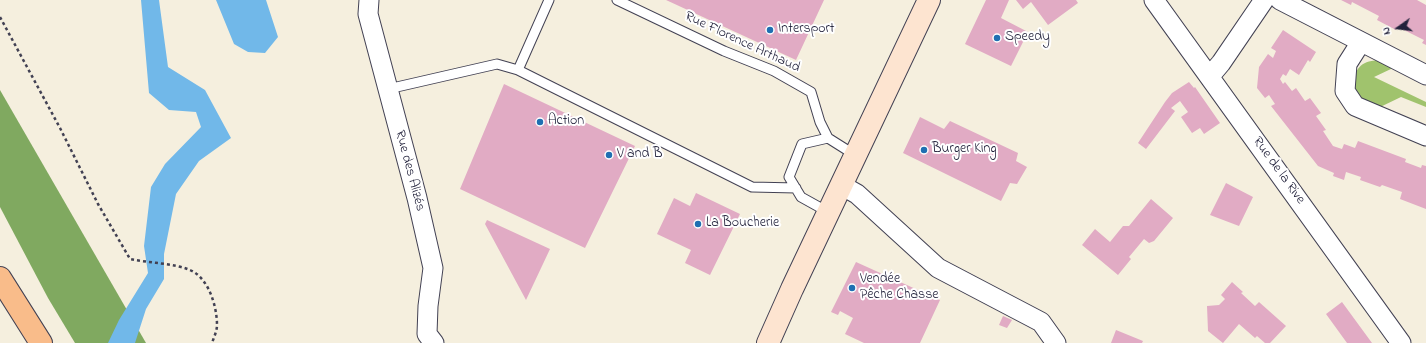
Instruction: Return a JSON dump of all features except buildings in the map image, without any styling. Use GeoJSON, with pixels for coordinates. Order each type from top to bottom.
{"type":"FeatureCollection","features":[{"type":"Feature","properties":{"kind":"highway"},"geometry":{"type":"LineString","coordinates":[[0,278],[41,343]]}},
{"type":"Feature","properties":{"kind":"main road"},"geometry":{"type":"LineString","coordinates":[[768,343],[828,212],[929,0]]}},
{"type":"Feature","properties":{"kind":"street","name":"Rue des Alizés"},"geometry":{"type":"LineString","coordinates":[[369,0],[368,14],[417,198],[433,268],[428,306],[427,334],[434,343]]}},
{"type":"Feature","properties":{"kind":"street","name":"Rue de la Rive"},"geometry":{"type":"LineString","coordinates":[[1154,0],[1401,343]]}},
{"type":"Feature","properties":{"kind":"street"},"geometry":{"type":"LineString","coordinates":[[1210,76],[1221,63],[1264,0]]}},
{"type":"Feature","properties":{"kind":"street"},"geometry":{"type":"LineString","coordinates":[[1280,0],[1426,75]]}},
{"type":"Feature","properties":{"kind":"street"},"geometry":{"type":"LineString","coordinates":[[1361,42],[1348,64],[1345,91],[1355,106],[1426,136]]}},
{"type":"Feature","properties":{"kind":"street"},"geometry":{"type":"LineString","coordinates":[[841,185],[858,194],[938,268],[1040,322],[1056,343]]}},
{"type":"Feature","properties":{"kind":"lane"},"geometry":{"type":"LineString","coordinates":[[518,70],[550,0]]}},
{"type":"Feature","properties":{"kind":"lane","name":"Rue Florence Arthaud"},"geometry":{"type":"LineString","coordinates":[[617,0],[724,51],[774,72],[811,92],[820,122],[828,138]]}},
{"type":"Feature","properties":{"kind":"lane"},"geometry":{"type":"LineString","coordinates":[[388,89],[498,64],[518,70],[752,187],[796,188]]}},
{"type":"Feature","properties":{"kind":"lane"},"geometry":{"type":"LineString","coordinates":[[828,212],[801,197],[789,176],[802,144],[828,138],[855,155]]}},
{"type":"Feature","properties":{"kind":"path"},"geometry":{"type":"LineString","coordinates":[[0,17],[60,128],[98,204],[130,259],[168,266],[178,266],[192,271],[204,281],[215,303],[217,326],[212,343]]}},
{"type":"Feature","properties":{"kind":"green space"},"geometry":{"type":"Polygon","coordinates":[[[1378,60],[1393,68],[1374,77],[1426,102],[1426,107],[1401,97],[1376,109],[1360,101],[1351,85],[1355,74],[1363,64],[1378,60]]]}},
{"type":"Feature","properties":{"kind":"green space"},"geometry":{"type":"Polygon","coordinates":[[[0,90],[146,343],[75,343],[48,298],[0,207],[0,90]]]}},
{"type":"Feature","properties":{"kind":"water"},"geometry":{"type":"Polygon","coordinates":[[[141,0],[159,0],[168,67],[205,90],[231,138],[199,161],[176,194],[164,254],[164,279],[146,309],[135,343],[108,343],[119,320],[148,273],[144,246],[151,187],[165,164],[201,127],[196,112],[169,110],[149,93],[141,0]]]}},
{"type":"Feature","properties":{"kind":"water"},"geometry":{"type":"Polygon","coordinates":[[[216,0],[266,0],[278,37],[265,53],[248,52],[234,44],[216,0]]]}},
{"type":"Feature","properties":{"kind":"place","name":"Intersport"},"geometry":{"type":"Point","coordinates":[770,30]}},
{"type":"Feature","properties":{"kind":"place","name":"Speedy"},"geometry":{"type":"Point","coordinates":[997,38]}},
{"type":"Feature","properties":{"kind":"place","name":"Action"},"geometry":{"type":"Point","coordinates":[540,122]}},
{"type":"Feature","properties":{"kind":"place","name":"Burger King"},"geometry":{"type":"Point","coordinates":[924,150]}},
{"type":"Feature","properties":{"kind":"place","name":"V and B"},"geometry":{"type":"Point","coordinates":[609,155]}},
{"type":"Feature","properties":{"kind":"place","name":"La Boucherie"},"geometry":{"type":"Point","coordinates":[698,224]}},
{"type":"Feature","properties":{"kind":"place","name":"Vendée Pêche Chasse"},"geometry":{"type":"Point","coordinates":[852,288]}}]}
